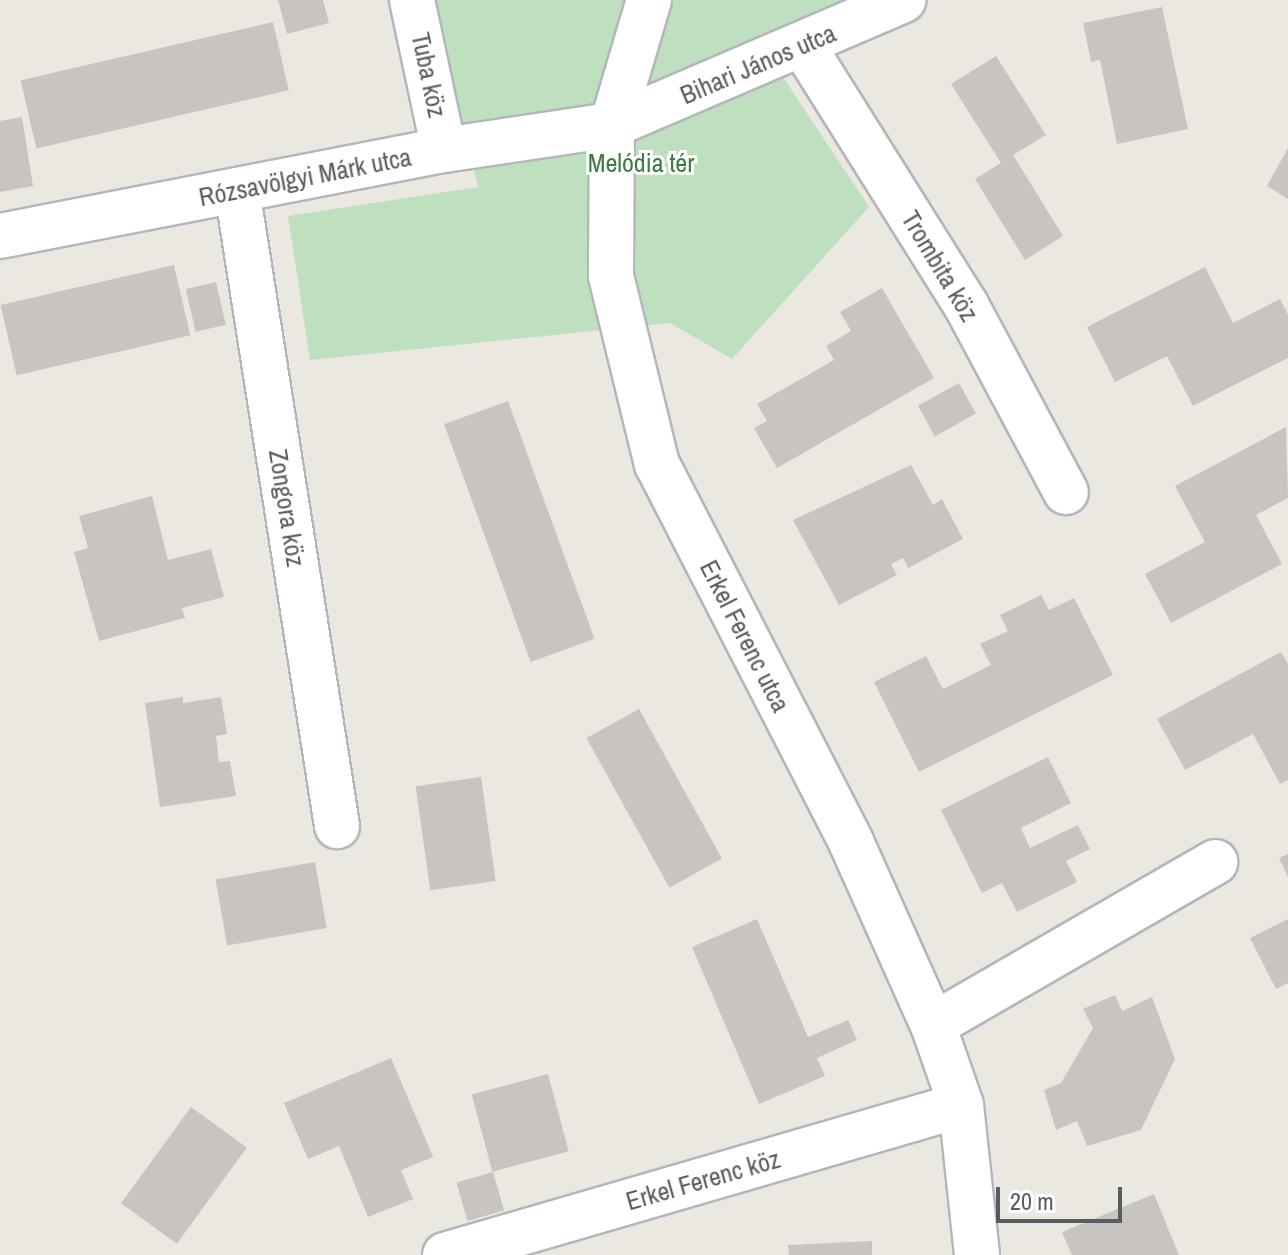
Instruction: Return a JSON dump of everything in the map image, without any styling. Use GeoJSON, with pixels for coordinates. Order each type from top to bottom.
{"type":"FeatureCollection","features":[{"type":"Feature","properties":{"kind":"street","name":"Tuba köz"},"geometry":{"type":"LineString","coordinates":[[412,0],[444,150]]}},
{"type":"Feature","properties":{"kind":"street","name":"Erkel Ferenc utca"},"geometry":{"type":"LineString","coordinates":[[649,0],[612,125],[611,276],[657,464],[851,842],[933,1025],[961,1105],[977,1255]]}},
{"type":"Feature","properties":{"kind":"street","name":"Bihari János utca"},"geometry":{"type":"LineString","coordinates":[[612,125],[804,47],[903,0]]}},
{"type":"Feature","properties":{"kind":"street","name":"Trombita köz"},"geometry":{"type":"LineString","coordinates":[[804,47],[966,305],[1066,492]]}},
{"type":"Feature","properties":{"kind":"street","name":"Rózsavölgyi Márk utca"},"geometry":{"type":"LineString","coordinates":[[0,236],[444,150],[612,125]]}},
{"type":"Feature","properties":{"kind":"street","name":"Zongora köz"},"geometry":{"type":"LineString","coordinates":[[237,190],[337,826]]}},
{"type":"Feature","properties":{"kind":"street"},"geometry":{"type":"LineString","coordinates":[[933,1025],[1215,862]]}},
{"type":"Feature","properties":{"kind":"street","name":"Erkel Ferenc köz"},"geometry":{"type":"LineString","coordinates":[[445,1255],[961,1105]]}},
{"type":"Feature","properties":{"kind":"green space","name":"Melódia tér"},"geometry":{"type":"Polygon","coordinates":[[[433,0],[850,0],[763,47],[869,207],[732,359],[670,323],[310,360],[288,216],[478,187],[433,0]]]}},
{"type":"Feature","properties":{"kind":"building"},"geometry":{"type":"Polygon","coordinates":[[[278,0],[323,0],[329,23],[287,34],[278,0]]]}},
{"type":"Feature","properties":{"kind":"building"},"geometry":{"type":"Polygon","coordinates":[[[1162,7],[1188,129],[1117,144],[1100,60],[1091,62],[1083,23],[1162,7]]]}},
{"type":"Feature","properties":{"kind":"building"},"geometry":{"type":"Polygon","coordinates":[[[273,22],[289,90],[36,148],[21,80],[273,22]]]}},
{"type":"Feature","properties":{"kind":"building"},"geometry":{"type":"Polygon","coordinates":[[[996,56],[1046,135],[1013,155],[1063,236],[1025,260],[975,179],[1001,163],[951,84],[996,56]]]}},
{"type":"Feature","properties":{"kind":"building"},"geometry":{"type":"Polygon","coordinates":[[[22,117],[33,186],[0,192],[0,121],[22,117]]]}},
{"type":"Feature","properties":{"kind":"building"},"geometry":{"type":"Polygon","coordinates":[[[1288,148],[1288,199],[1267,186],[1288,148]]]}},
{"type":"Feature","properties":{"kind":"building"},"geometry":{"type":"Polygon","coordinates":[[[174,265],[190,335],[17,375],[1,305],[174,265]]]}},
{"type":"Feature","properties":{"kind":"building"},"geometry":{"type":"Polygon","coordinates":[[[1205,267],[1233,323],[1280,299],[1288,315],[1288,358],[1193,406],[1167,356],[1115,382],[1087,327],[1205,267]]]}},
{"type":"Feature","properties":{"kind":"building"},"geometry":{"type":"Polygon","coordinates":[[[216,282],[226,325],[196,332],[186,289],[216,282]]]}},
{"type":"Feature","properties":{"kind":"building"},"geometry":{"type":"Polygon","coordinates":[[[882,288],[934,378],[777,468],[754,428],[767,421],[757,404],[834,360],[826,346],[851,331],[840,312],[882,288]]]}},
{"type":"Feature","properties":{"kind":"building"},"geometry":{"type":"Polygon","coordinates":[[[959,383],[976,414],[935,436],[918,406],[959,383]]]}},
{"type":"Feature","properties":{"kind":"building"},"geometry":{"type":"Polygon","coordinates":[[[508,401],[595,639],[531,662],[444,424],[508,401]]]}},
{"type":"Feature","properties":{"kind":"building"},"geometry":{"type":"Polygon","coordinates":[[[1286,427],[1288,498],[1256,515],[1282,564],[1171,623],[1145,574],[1205,542],[1175,486],[1286,427]]]}},
{"type":"Feature","properties":{"kind":"building"},"geometry":{"type":"Polygon","coordinates":[[[911,465],[933,505],[942,499],[963,539],[908,568],[903,558],[891,564],[897,575],[839,605],[793,520],[911,465]]]}},
{"type":"Feature","properties":{"kind":"building"},"geometry":{"type":"Polygon","coordinates":[[[152,496],[168,560],[211,549],[224,597],[182,608],[185,618],[99,641],[74,552],[88,548],[79,516],[152,496]]]}},
{"type":"Feature","properties":{"kind":"building"},"geometry":{"type":"Polygon","coordinates":[[[1041,595],[1049,610],[1074,598],[1113,675],[919,772],[874,682],[926,656],[943,689],[991,665],[980,644],[1008,631],[1000,615],[1041,595]]]}},
{"type":"Feature","properties":{"kind":"building"},"geometry":{"type":"Polygon","coordinates":[[[1281,652],[1288,664],[1288,780],[1280,784],[1253,734],[1185,770],[1157,719],[1281,652]]]}},
{"type":"Feature","properties":{"kind":"building"},"geometry":{"type":"Polygon","coordinates":[[[183,697],[183,703],[221,697],[227,734],[216,736],[219,762],[230,761],[236,796],[160,807],[145,703],[183,697]]]}},
{"type":"Feature","properties":{"kind":"building"},"geometry":{"type":"Polygon","coordinates":[[[639,709],[722,859],[669,888],[587,738],[639,709]]]}},
{"type":"Feature","properties":{"kind":"building"},"geometry":{"type":"Polygon","coordinates":[[[1048,757],[1071,803],[1021,828],[1030,848],[1078,825],[1090,849],[1066,861],[1077,882],[1017,912],[1002,883],[982,893],[941,810],[1048,757]]]}},
{"type":"Feature","properties":{"kind":"building"},"geometry":{"type":"Polygon","coordinates":[[[481,777],[496,881],[430,890],[416,786],[481,777]]]}},
{"type":"Feature","properties":{"kind":"building"},"geometry":{"type":"Polygon","coordinates":[[[1288,854],[1288,877],[1279,858],[1288,854]]]}},
{"type":"Feature","properties":{"kind":"building"},"geometry":{"type":"Polygon","coordinates":[[[315,862],[327,928],[227,946],[216,880],[315,862]]]}},
{"type":"Feature","properties":{"kind":"building"},"geometry":{"type":"Polygon","coordinates":[[[757,919],[808,1037],[848,1020],[857,1040],[817,1058],[825,1076],[759,1104],[692,947],[757,919]]]}},
{"type":"Feature","properties":{"kind":"building"},"geometry":{"type":"Polygon","coordinates":[[[1288,919],[1288,983],[1276,989],[1250,938],[1288,919]]]}},
{"type":"Feature","properties":{"kind":"building"},"geometry":{"type":"Polygon","coordinates":[[[1115,995],[1122,1011],[1152,997],[1175,1059],[1141,1130],[1087,1146],[1077,1121],[1056,1130],[1044,1090],[1061,1083],[1093,1028],[1083,1009],[1115,995]]]}},
{"type":"Feature","properties":{"kind":"building"},"geometry":{"type":"Polygon","coordinates":[[[391,1058],[433,1157],[401,1170],[413,1199],[368,1217],[339,1146],[308,1159],[284,1103],[391,1058]]]}},
{"type":"Feature","properties":{"kind":"building"},"geometry":{"type":"Polygon","coordinates":[[[548,1074],[569,1151],[492,1172],[472,1094],[548,1074]]]}},
{"type":"Feature","properties":{"kind":"building"},"geometry":{"type":"Polygon","coordinates":[[[191,1107],[247,1148],[177,1244],[121,1203],[191,1107]]]}},
{"type":"Feature","properties":{"kind":"building"},"geometry":{"type":"Polygon","coordinates":[[[493,1172],[504,1210],[467,1221],[456,1182],[493,1172]]]}},
{"type":"Feature","properties":{"kind":"building"},"geometry":{"type":"Polygon","coordinates":[[[1154,1194],[1179,1255],[1072,1255],[1062,1232],[1154,1194]]]}},
{"type":"Feature","properties":{"kind":"building"},"geometry":{"type":"Polygon","coordinates":[[[872,1241],[872,1255],[789,1255],[788,1245],[872,1241]]]}}]}
